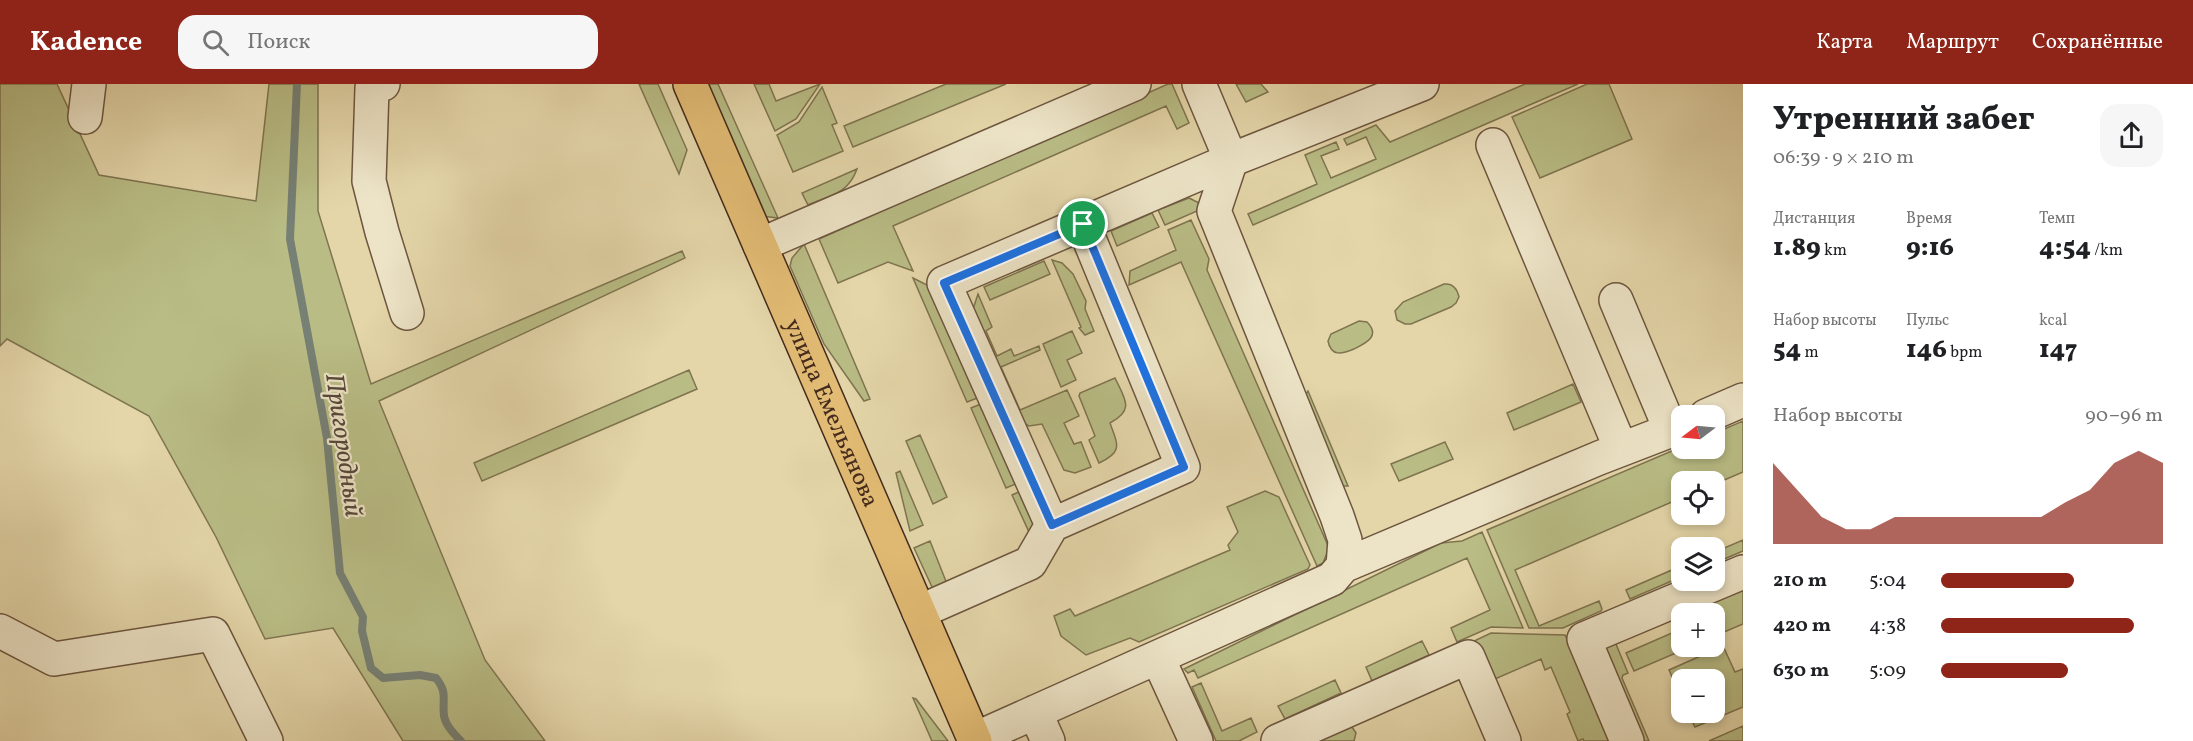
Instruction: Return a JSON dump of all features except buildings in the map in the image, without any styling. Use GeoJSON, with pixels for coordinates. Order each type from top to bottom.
{"type":"FeatureCollection","features":[{"type":"Feature","properties":{"kind":"main road","name":"улица Емельянова"},"geometry":{"type":"LineString","coordinates":[[690,84],[975,740]]}},
{"type":"Feature","properties":{"kind":"street"},"geometry":{"type":"LineString","coordinates":[[85,117],[89,84]]}},
{"type":"Feature","properties":{"kind":"street"},"geometry":{"type":"LineString","coordinates":[[383,84],[372,88],[369,181],[407,313]]}},
{"type":"Feature","properties":{"kind":"street"},"geometry":{"type":"LineString","coordinates":[[760,245],[1134,84]]}},
{"type":"Feature","properties":{"kind":"street"},"geometry":{"type":"LineString","coordinates":[[1199,84],[1231,160],[1214,211],[1337,516],[1345,540],[1343,566]]}},
{"type":"Feature","properties":{"kind":"street"},"geometry":{"type":"LineString","coordinates":[[1052,525],[944,283],[1231,160],[1422,84]]}},
{"type":"Feature","properties":{"kind":"street"},"geometry":{"type":"LineString","coordinates":[[1493,145],[1621,449]]}},
{"type":"Feature","properties":{"kind":"street"},"geometry":{"type":"LineString","coordinates":[[919,612],[1030,563],[1052,525],[1184,467],[1083,224]]}},
{"type":"Feature","properties":{"kind":"street"},"geometry":{"type":"LineString","coordinates":[[1616,300],[1671,417]]}},
{"type":"Feature","properties":{"kind":"street"},"geometry":{"type":"LineString","coordinates":[[1725,408],[1743,400]]}},
{"type":"Feature","properties":{"kind":"street"},"geometry":{"type":"LineString","coordinates":[[975,740],[1041,727],[1158,658],[1332,579],[1343,566],[1671,430]]}},
{"type":"Feature","properties":{"kind":"street"},"geometry":{"type":"LineString","coordinates":[[1627,741],[1584,639],[1743,572]]}},
{"type":"Feature","properties":{"kind":"street"},"geometry":{"type":"LineString","coordinates":[[0,631],[54,659],[213,634],[266,741]]}},
{"type":"Feature","properties":{"kind":"street"},"geometry":{"type":"LineString","coordinates":[[1278,741],[1468,657],[1504,741]]}},
{"type":"Feature","properties":{"kind":"street"},"geometry":{"type":"LineString","coordinates":[[1158,658],[1196,741]]}},
{"type":"Feature","properties":{"kind":"green space"},"geometry":{"type":"Polygon","coordinates":[[[0,84],[57,84],[99,175],[256,201],[269,84],[318,84],[318,211],[371,384],[682,251],[685,258],[379,401],[485,660],[545,741],[403,741],[333,628],[265,639],[216,537],[149,416],[7,339],[0,346],[0,84]]]}},
{"type":"Feature","properties":{"kind":"green space"},"geometry":{"type":"Polygon","coordinates":[[[639,84],[658,84],[687,150],[679,174],[639,84]]]}},
{"type":"Feature","properties":{"kind":"green space"},"geometry":{"type":"Polygon","coordinates":[[[707,84],[718,84],[778,218],[762,216],[707,84]]]}},
{"type":"Feature","properties":{"kind":"green space"},"geometry":{"type":"Polygon","coordinates":[[[754,84],[769,84],[776,101],[820,84],[796,119],[775,131],[754,84]]]}},
{"type":"Feature","properties":{"kind":"green space"},"geometry":{"type":"Polygon","coordinates":[[[946,84],[1006,84],[853,147],[844,126],[946,84]]]}},
{"type":"Feature","properties":{"kind":"green space"},"geometry":{"type":"Polygon","coordinates":[[[1172,84],[1189,123],[1177,129],[1166,106],[893,226],[913,271],[888,262],[838,283],[819,239],[1172,84]]]}},
{"type":"Feature","properties":{"kind":"green space"},"geometry":{"type":"Polygon","coordinates":[[[1236,84],[1261,84],[1268,92],[1246,102],[1236,84]]]}},
{"type":"Feature","properties":{"kind":"green space"},"geometry":{"type":"Polygon","coordinates":[[[1525,84],[1578,84],[1253,225],[1248,214],[1317,184],[1305,155],[1336,142],[1339,149],[1321,156],[1331,178],[1376,159],[1366,137],[1347,145],[1344,139],[1376,125],[1390,142],[1525,84]]]}},
{"type":"Feature","properties":{"kind":"green space"},"geometry":{"type":"Polygon","coordinates":[[[1587,84],[1609,84],[1632,139],[1540,178],[1512,117],[1587,84]]]}},
{"type":"Feature","properties":{"kind":"green space"},"geometry":{"type":"Polygon","coordinates":[[[822,87],[837,123],[832,125],[843,151],[793,172],[777,135],[799,122],[822,87]]]}},
{"type":"Feature","properties":{"kind":"green space"},"geometry":{"type":"Polygon","coordinates":[[[857,169],[844,189],[808,205],[802,193],[857,169]]]}},
{"type":"Feature","properties":{"kind":"green space"},"geometry":{"type":"Polygon","coordinates":[[[1189,198],[1199,203],[1197,211],[1165,225],[1158,210],[1189,198]]]}},
{"type":"Feature","properties":{"kind":"green space"},"geometry":{"type":"Polygon","coordinates":[[[1152,213],[1159,227],[1117,246],[1111,231],[1152,213]]]}},
{"type":"Feature","properties":{"kind":"green space"},"geometry":{"type":"Polygon","coordinates":[[[1191,220],[1209,259],[1207,270],[1329,548],[1323,563],[1317,566],[1181,262],[1129,285],[1130,271],[1176,250],[1168,230],[1191,220]]]}},
{"type":"Feature","properties":{"kind":"green space"},"geometry":{"type":"Polygon","coordinates":[[[804,244],[870,399],[864,401],[824,344],[790,266],[792,258],[804,244]]]}},
{"type":"Feature","properties":{"kind":"green space"},"geometry":{"type":"Polygon","coordinates":[[[1052,260],[1062,263],[1073,274],[1086,301],[1085,309],[1094,331],[1085,335],[1079,328],[1081,327],[1052,260]]]}},
{"type":"Feature","properties":{"kind":"green space"},"geometry":{"type":"Polygon","coordinates":[[[1044,261],[1050,274],[990,300],[984,287],[1044,261]]]}},
{"type":"Feature","properties":{"kind":"green space"},"geometry":{"type":"Polygon","coordinates":[[[913,278],[933,288],[985,395],[967,402],[913,278]]]}},
{"type":"Feature","properties":{"kind":"green space"},"geometry":{"type":"Polygon","coordinates":[[[1444,284],[1452,285],[1459,297],[1451,307],[1411,324],[1397,320],[1395,311],[1403,302],[1444,284]]]}},
{"type":"Feature","properties":{"kind":"green space"},"geometry":{"type":"Polygon","coordinates":[[[978,294],[992,327],[986,331],[997,356],[1011,349],[1014,356],[1039,346],[1040,350],[1001,367],[1020,410],[1067,390],[1079,416],[1064,423],[1074,444],[1081,442],[1091,467],[1075,473],[1064,470],[1042,424],[1029,426],[1023,422],[973,309],[978,294]]]}},
{"type":"Feature","properties":{"kind":"green space"},"geometry":{"type":"Polygon","coordinates":[[[1359,321],[1367,322],[1373,331],[1367,342],[1345,352],[1334,352],[1328,341],[1331,334],[1359,321]]]}},
{"type":"Feature","properties":{"kind":"green space"},"geometry":{"type":"Polygon","coordinates":[[[1072,331],[1082,353],[1067,360],[1076,380],[1061,387],[1043,344],[1072,331]]]}},
{"type":"Feature","properties":{"kind":"green space"},"geometry":{"type":"Polygon","coordinates":[[[689,370],[697,389],[482,481],[474,463],[689,370]]]}},
{"type":"Feature","properties":{"kind":"green space"},"geometry":{"type":"Polygon","coordinates":[[[1115,378],[1126,404],[1123,413],[1110,423],[1116,442],[1115,451],[1099,463],[1089,440],[1095,436],[1079,396],[1080,393],[1115,378]]]}},
{"type":"Feature","properties":{"kind":"green space"},"geometry":{"type":"Polygon","coordinates":[[[1573,384],[1581,402],[1514,430],[1507,413],[1573,384]]]}},
{"type":"Feature","properties":{"kind":"green space"},"geometry":{"type":"Polygon","coordinates":[[[1308,391],[1348,486],[1341,486],[1303,398],[1308,391]]]}},
{"type":"Feature","properties":{"kind":"green space"},"geometry":{"type":"Polygon","coordinates":[[[988,401],[1023,481],[1006,488],[971,408],[988,401]]]}},
{"type":"Feature","properties":{"kind":"green space"},"geometry":{"type":"Polygon","coordinates":[[[1743,421],[1743,472],[1725,480],[1725,471],[1671,471],[1671,502],[1515,570],[1539,626],[1599,601],[1602,609],[1563,628],[1529,628],[1487,530],[1671,451],[1671,459],[1725,459],[1725,429],[1743,421]]]}},
{"type":"Feature","properties":{"kind":"green space"},"geometry":{"type":"Polygon","coordinates":[[[920,435],[947,497],[933,504],[906,441],[920,435]]]}},
{"type":"Feature","properties":{"kind":"green space"},"geometry":{"type":"Polygon","coordinates":[[[1445,442],[1453,459],[1399,481],[1391,464],[1445,442]]]}},
{"type":"Feature","properties":{"kind":"green space"},"geometry":{"type":"Polygon","coordinates":[[[900,471],[923,525],[910,531],[896,473],[900,471]]]}},
{"type":"Feature","properties":{"kind":"green space"},"geometry":{"type":"Polygon","coordinates":[[[1030,487],[1040,513],[1029,532],[1012,495],[1030,487]]]}},
{"type":"Feature","properties":{"kind":"green space"},"geometry":{"type":"Polygon","coordinates":[[[1265,491],[1279,497],[1310,565],[1308,569],[1139,642],[1130,638],[1086,655],[1061,636],[1054,616],[1070,609],[1075,616],[1230,550],[1228,545],[1238,532],[1227,507],[1265,491]]]}},
{"type":"Feature","properties":{"kind":"green space"},"geometry":{"type":"Polygon","coordinates":[[[1482,532],[1523,628],[1491,627],[1457,642],[1451,628],[1490,610],[1467,558],[1198,678],[1194,670],[1188,673],[1184,669],[1441,543],[1462,541],[1482,532]]]}},
{"type":"Feature","properties":{"kind":"green space"},"geometry":{"type":"Polygon","coordinates":[[[1743,540],[1743,551],[1725,559],[1725,548],[1743,540]]]}},
{"type":"Feature","properties":{"kind":"green space"},"geometry":{"type":"Polygon","coordinates":[[[930,541],[949,589],[932,587],[914,548],[930,541]]]}},
{"type":"Feature","properties":{"kind":"green space"},"geometry":{"type":"Polygon","coordinates":[[[1671,570],[1671,581],[1630,599],[1626,590],[1671,570]]]}},
{"type":"Feature","properties":{"kind":"green space"},"geometry":{"type":"Polygon","coordinates":[[[1738,582],[1743,592],[1743,624],[1725,632],[1725,603],[1702,603],[1738,582]]]}},
{"type":"Feature","properties":{"kind":"green space"},"geometry":{"type":"Polygon","coordinates":[[[1491,633],[1565,635],[1613,741],[1584,741],[1583,739],[1578,741],[1567,714],[1570,712],[1551,667],[1545,670],[1541,659],[1495,679],[1491,678],[1474,641],[1491,633]]]}},
{"type":"Feature","properties":{"kind":"green space"},"geometry":{"type":"Polygon","coordinates":[[[1671,633],[1671,655],[1634,671],[1626,653],[1671,633]]]}},
{"type":"Feature","properties":{"kind":"green space"},"geometry":{"type":"Polygon","coordinates":[[[1613,637],[1628,673],[1622,678],[1649,741],[1636,741],[1601,653],[1613,637]]]}},
{"type":"Feature","properties":{"kind":"green space"},"geometry":{"type":"Polygon","coordinates":[[[1422,641],[1429,655],[1372,681],[1366,667],[1422,641]]]}},
{"type":"Feature","properties":{"kind":"green space"},"geometry":{"type":"Polygon","coordinates":[[[1725,650],[1735,672],[1743,669],[1743,707],[1725,714],[1725,669],[1671,669],[1698,657],[1725,657],[1725,650]]]}},
{"type":"Feature","properties":{"kind":"green space"},"geometry":{"type":"Polygon","coordinates":[[[1335,680],[1341,693],[1285,719],[1278,706],[1335,680]]]}},
{"type":"Feature","properties":{"kind":"green space"},"geometry":{"type":"Polygon","coordinates":[[[1201,683],[1222,731],[1251,718],[1257,732],[1239,741],[1216,741],[1192,687],[1201,683]]]}},
{"type":"Feature","properties":{"kind":"green space"},"geometry":{"type":"Polygon","coordinates":[[[913,698],[916,699],[948,741],[932,741],[913,698]]]}},
{"type":"Feature","properties":{"kind":"green space"},"geometry":{"type":"Polygon","coordinates":[[[1346,718],[1356,733],[1354,741],[1296,741],[1346,718]]]}},
{"type":"Feature","properties":{"kind":"green space"},"geometry":{"type":"Polygon","coordinates":[[[1693,723],[1705,723],[1695,727],[1693,723]]]}},
{"type":"Feature","properties":{"kind":"green space"},"geometry":{"type":"Polygon","coordinates":[[[1743,726],[1743,741],[1709,741],[1743,726]]]}},
{"type":"Feature","properties":{"kind":"waterway","name":"Пригородный"},"geometry":{"type":"LineString","coordinates":[[297,84],[290,239],[327,438],[340,573],[363,617],[362,631],[371,668],[383,678],[420,675],[436,678],[443,692],[445,720],[461,741]]}},
{"type":"Feature","properties":{"kind":"route"},"geometry":{"type":"LineString","coordinates":[[1083,224],[1184,467],[1052,525],[944,283],[1083,224]]}}]}
